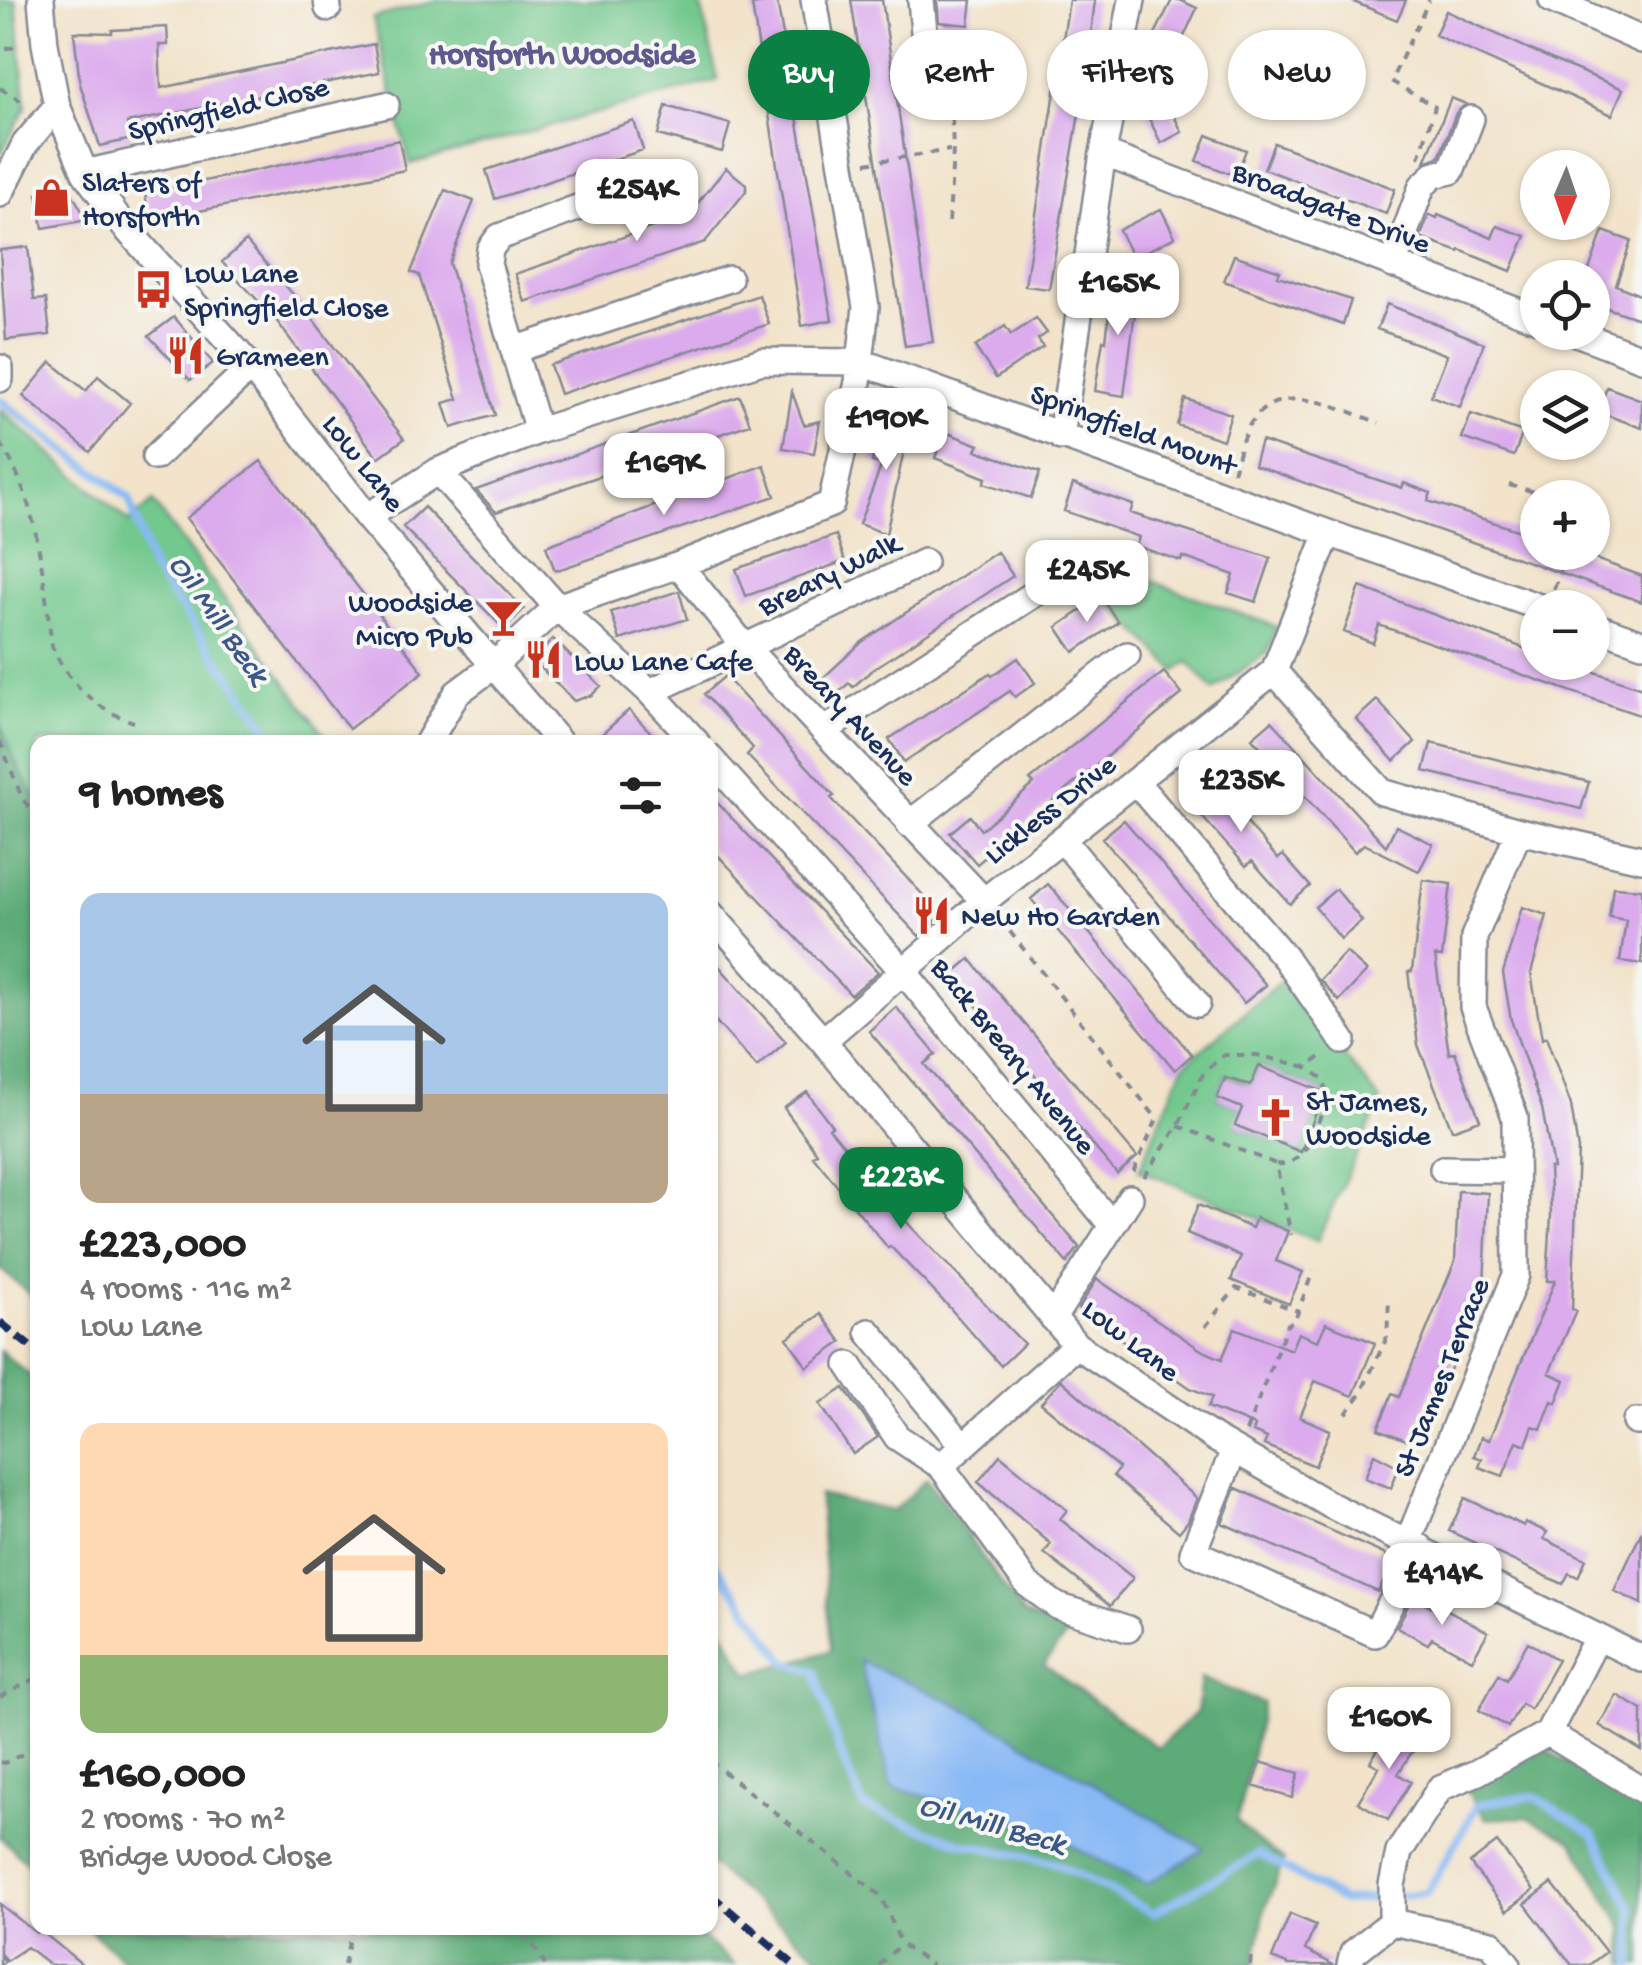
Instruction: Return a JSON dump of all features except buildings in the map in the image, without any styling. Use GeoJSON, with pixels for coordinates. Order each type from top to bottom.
{"type":"FeatureCollection","features":[{"type":"Feature","properties":{"kind":"street","name":"Low Lane"},"geometry":{"type":"LineString","coordinates":[[41,0],[46,107],[84,173],[124,226],[251,368],[366,517],[553,735]]}},
{"type":"Feature","properties":{"kind":"street"},"geometry":{"type":"LineString","coordinates":[[432,735],[457,693],[492,667],[557,607],[679,565],[831,504],[859,374],[866,307],[814,0]]}},
{"type":"Feature","properties":{"kind":"street"},"geometry":{"type":"LineString","coordinates":[[921,0],[924,30]]}},
{"type":"Feature","properties":{"kind":"street"},"geometry":{"type":"LineString","coordinates":[[1062,437],[1103,153],[1132,0]]}},
{"type":"Feature","properties":{"kind":"street"},"geometry":{"type":"LineString","coordinates":[[1552,0],[1642,40]]}},
{"type":"Feature","properties":{"kind":"street","name":"Springfield Close"},"geometry":{"type":"LineString","coordinates":[[84,173],[386,105]]}},
{"type":"Feature","properties":{"kind":"street"},"geometry":{"type":"LineString","coordinates":[[0,194],[46,107]]}},
{"type":"Feature","properties":{"kind":"street"},"geometry":{"type":"LineString","coordinates":[[1393,265],[1422,186],[1451,170],[1471,119]]}},
{"type":"Feature","properties":{"kind":"street","name":"Broadgate Drive"},"geometry":{"type":"LineString","coordinates":[[1103,153],[1520,312]]}},
{"type":"Feature","properties":{"kind":"street"},"geometry":{"type":"LineString","coordinates":[[538,431],[488,264],[490,249],[499,237],[658,178]]}},
{"type":"Feature","properties":{"kind":"street"},"geometry":{"type":"LineString","coordinates":[[514,350],[729,279]]}},
{"type":"Feature","properties":{"kind":"street"},"geometry":{"type":"LineString","coordinates":[[1610,346],[1642,358]]}},
{"type":"Feature","properties":{"kind":"street","name":"Springfield Mount"},"geometry":{"type":"LineString","coordinates":[[366,517],[438,471],[538,431],[762,361],[859,374],[1062,437],[1328,534],[1520,590]]}},
{"type":"Feature","properties":{"kind":"street"},"geometry":{"type":"LineString","coordinates":[[155,456],[251,368]]}},
{"type":"Feature","properties":{"kind":"street"},"geometry":{"type":"LineString","coordinates":[[438,471],[557,607],[650,692],[690,735]]}},
{"type":"Feature","properties":{"kind":"street"},"geometry":{"type":"LineString","coordinates":[[1328,534],[1274,670],[1382,792],[1519,831],[1642,859]]}},
{"type":"Feature","properties":{"kind":"street","name":"Breary Walk"},"geometry":{"type":"LineString","coordinates":[[650,692],[924,562]]}},
{"type":"Feature","properties":{"kind":"street","name":"Breary Avenue"},"geometry":{"type":"LineString","coordinates":[[679,565],[746,648],[984,901]]}},
{"type":"Feature","properties":{"kind":"street"},"geometry":{"type":"LineString","coordinates":[[825,730],[1048,585]]}},
{"type":"Feature","properties":{"kind":"street"},"geometry":{"type":"LineString","coordinates":[[1610,631],[1642,643]]}},
{"type":"Feature","properties":{"kind":"street"},"geometry":{"type":"LineString","coordinates":[[909,824],[1127,655]]}},
{"type":"Feature","properties":{"kind":"street","name":"Lickless Drive"},"geometry":{"type":"LineString","coordinates":[[824,1040],[984,901],[1274,670]]}},
{"type":"Feature","properties":{"kind":"street","name":"Back Breary Avenue"},"geometry":{"type":"LineString","coordinates":[[718,767],[904,972],[1106,1218]]}},
{"type":"Feature","properties":{"kind":"street"},"geometry":{"type":"LineString","coordinates":[[1135,780],[1286,959],[1343,1040]]}},
{"type":"Feature","properties":{"kind":"street","name":"St James Terrace"},"geometry":{"type":"LineString","coordinates":[[1236,1451],[1193,1552],[1375,1634],[1414,1544],[1516,1275],[1515,1116],[1473,1007],[1473,972],[1474,937],[1519,831]]}},
{"type":"Feature","properties":{"kind":"street"},"geometry":{"type":"LineString","coordinates":[[1063,840],[1197,1004]]}},
{"type":"Feature","properties":{"kind":"street","name":"Low Lane"},"geometry":{"type":"LineString","coordinates":[[718,922],[824,1040],[1076,1345],[1236,1451],[1330,1505],[1642,1658]]}},
{"type":"Feature","properties":{"kind":"street"},"geometry":{"type":"LineString","coordinates":[[1443,1170],[1515,1170]]}},
{"type":"Feature","properties":{"kind":"street"},"geometry":{"type":"LineString","coordinates":[[1053,1318],[1130,1198]]}},
{"type":"Feature","properties":{"kind":"street"},"geometry":{"type":"LineString","coordinates":[[869,1332],[963,1446]]}},
{"type":"Feature","properties":{"kind":"street"},"geometry":{"type":"LineString","coordinates":[[940,1466],[1076,1345]]}},
{"type":"Feature","properties":{"kind":"street"},"geometry":{"type":"LineString","coordinates":[[849,1365],[897,1437],[940,1466],[1027,1584],[1056,1606],[1128,1628]]}},
{"type":"Feature","properties":{"kind":"street"},"geometry":{"type":"LineString","coordinates":[[1392,1922],[1392,1884],[1399,1852],[1440,1788],[1548,1733],[1597,1638]]}},
{"type":"Feature","properties":{"kind":"street"},"geometry":{"type":"LineString","coordinates":[[1548,1733],[1642,1790]]}},
{"type":"Feature","properties":{"kind":"street"},"geometry":{"type":"LineString","coordinates":[[1350,1965],[1353,1952],[1392,1922],[1491,1943],[1508,1965]]}},
{"type":"Feature","properties":{"kind":"path"},"geometry":{"type":"LineString","coordinates":[[1429,0],[1391,80],[1436,107],[1418,156],[1429,180]]}},
{"type":"Feature","properties":{"kind":"path"},"geometry":{"type":"LineString","coordinates":[[0,88],[46,107]]}},
{"type":"Feature","properties":{"kind":"path"},"geometry":{"type":"LineString","coordinates":[[949,222],[952,120]]}},
{"type":"Feature","properties":{"kind":"path"},"geometry":{"type":"LineString","coordinates":[[842,167],[953,150]]}},
{"type":"Feature","properties":{"kind":"path"},"geometry":{"type":"LineString","coordinates":[[1225,496],[1250,423],[1260,411],[1276,402],[1322,401],[1379,423]]}},
{"type":"Feature","properties":{"kind":"path"},"geometry":{"type":"LineString","coordinates":[[0,443],[12,460],[32,516],[52,646],[58,660],[67,678],[92,700],[134,722]]}},
{"type":"Feature","properties":{"kind":"path"},"geometry":{"type":"LineString","coordinates":[[1509,485],[1520,488]]}},
{"type":"Feature","properties":{"kind":"path"},"geometry":{"type":"LineString","coordinates":[[0,741],[30,809]]}},
{"type":"Feature","properties":{"kind":"path"},"geometry":{"type":"LineString","coordinates":[[984,901],[1157,1119]]}},
{"type":"Feature","properties":{"kind":"path"},"geometry":{"type":"LineString","coordinates":[[1308,1067],[1343,1040]]}},
{"type":"Feature","properties":{"kind":"path"},"geometry":{"type":"LineString","coordinates":[[1130,1198],[1178,1126],[1204,1072],[1224,1055],[1258,1055],[1308,1067],[1323,1078],[1328,1095],[1303,1156],[1285,1165],[1178,1126]]}},
{"type":"Feature","properties":{"kind":"path"},"geometry":{"type":"LineString","coordinates":[[1276,1164],[1291,1235]]}},
{"type":"Feature","properties":{"kind":"path"},"geometry":{"type":"LineString","coordinates":[[1236,1451],[1313,1271]]}},
{"type":"Feature","properties":{"kind":"path"},"geometry":{"type":"LineString","coordinates":[[1204,1327],[1236,1288],[1298,1311]]}},
{"type":"Feature","properties":{"kind":"path"},"geometry":{"type":"LineString","coordinates":[[1346,1414],[1360,1395],[1387,1337],[1389,1302]]}},
{"type":"Feature","properties":{"kind":"path"},"geometry":{"type":"LineString","coordinates":[[0,1697],[30,1681]]}},
{"type":"Feature","properties":{"kind":"path"},"geometry":{"type":"LineString","coordinates":[[0,1762],[4,1764],[30,1752]]}},
{"type":"Feature","properties":{"kind":"path"},"geometry":{"type":"LineString","coordinates":[[718,1767],[882,1896],[901,1944],[931,1965]]}},
{"type":"Feature","properties":{"kind":"path"},"geometry":{"type":"LineString","coordinates":[[344,1965],[350,1935]]}},
{"type":"Feature","properties":{"kind":"path"},"geometry":{"type":"LineString","coordinates":[[512,1935],[528,1936],[545,1965]]}},
{"type":"Feature","properties":{"kind":"path"},"geometry":{"type":"LineString","coordinates":[[879,1965],[901,1944]]}},
{"type":"Feature","properties":{"kind":"path"},"geometry":{"type":"LineString","coordinates":[[0,1955],[10,1965]]}},
{"type":"Feature","properties":{"kind":"path"},"geometry":{"type":"LineString","coordinates":[[1250,1965],[1251,1955]]}},
{"type":"Feature","properties":{"kind":"green space"},"geometry":{"type":"Polygon","coordinates":[[[0,0],[16,0],[26,107],[0,155],[0,0]]]}},
{"type":"Feature","properties":{"kind":"green space"},"geometry":{"type":"Polygon","coordinates":[[[439,0],[700,0],[718,80],[410,164],[373,18],[439,0]]]}},
{"type":"Feature","properties":{"kind":"green space"},"geometry":{"type":"Polygon","coordinates":[[[0,409],[129,522],[153,502],[325,735],[30,735],[30,789],[0,724],[0,409]]]}},
{"type":"Feature","properties":{"kind":"green space"},"geometry":{"type":"Polygon","coordinates":[[[1089,558],[1277,627],[1267,653],[1213,690],[1188,662],[1176,671],[1101,594],[1082,586],[1089,558]]]}},
{"type":"Feature","properties":{"kind":"green space"},"geometry":{"type":"Polygon","coordinates":[[[0,724],[30,789],[30,1294],[0,1269],[0,724]]]}},
{"type":"Feature","properties":{"kind":"green space"},"geometry":{"type":"Polygon","coordinates":[[[1282,980],[1381,1101],[1317,1241],[1139,1170],[1183,1066],[1282,980]],[[1259,1066],[1251,1085],[1226,1075],[1217,1098],[1242,1108],[1236,1126],[1301,1151],[1324,1092],[1259,1066]]]}},
{"type":"Feature","properties":{"kind":"green space"},"geometry":{"type":"Polygon","coordinates":[[[0,1351],[30,1375],[30,1866],[0,1837],[0,1351]]]}},
{"type":"Feature","properties":{"kind":"green space"},"geometry":{"type":"Polygon","coordinates":[[[927,1479],[1023,1614],[1068,1633],[1044,1665],[1158,1748],[1197,1712],[1201,1678],[1263,1703],[1237,1821],[1284,1860],[1265,1909],[1254,1965],[829,1965],[718,1871],[718,1620],[748,1674],[831,1651],[819,1495],[893,1511],[927,1479]],[[860,1662],[892,1787],[1033,1826],[1146,1884],[1203,1849],[961,1706],[860,1662]]]}},
{"type":"Feature","properties":{"kind":"green space"},"geometry":{"type":"Polygon","coordinates":[[[1545,1749],[1642,1808],[1642,1965],[1625,1965],[1623,1926],[1572,1841],[1527,1817],[1486,1819],[1466,1790],[1545,1749]]]}},
{"type":"Feature","properties":{"kind":"green space"},"geometry":{"type":"Polygon","coordinates":[[[96,1935],[699,1935],[735,1965],[129,1965],[96,1935]]]}},
{"type":"Feature","properties":{"kind":"water"},"geometry":{"type":"Polygon","coordinates":[[[860,1661],[961,1706],[1204,1849],[1147,1884],[1033,1826],[892,1787],[860,1661]]]}},
{"type":"Feature","properties":{"kind":"waterway","name":"Oil Mill Beck"},"geometry":{"type":"LineString","coordinates":[[0,400],[129,498],[151,567],[273,735]]}},
{"type":"Feature","properties":{"kind":"waterway","name":"Oil Mill Beck"},"geometry":{"type":"LineString","coordinates":[[718,1568],[786,1662],[815,1671],[839,1750],[864,1807],[961,1843],[1056,1863],[1153,1913],[1259,1854],[1343,1901],[1427,1893],[1478,1804],[1533,1796],[1593,1833],[1632,1910],[1632,1965]]}},
{"type":"Feature","properties":{"kind":"railway"},"geometry":{"type":"LineString","coordinates":[[0,1322],[30,1346]]}},
{"type":"Feature","properties":{"kind":"railway"},"geometry":{"type":"LineString","coordinates":[[718,1901],[794,1965]]}},
{"type":"Feature","properties":{"kind":"place","name":"Slaters of Horsforth"},"geometry":{"type":"Point","coordinates":[52,198]}},
{"type":"Feature","properties":{"kind":"place","name":"Low Lane Springfield Close"},"geometry":{"type":"Point","coordinates":[154,289]}},
{"type":"Feature","properties":{"kind":"place","name":"Grameen"},"geometry":{"type":"Point","coordinates":[186,355]}},
{"type":"Feature","properties":{"kind":"place","name":"Woodside Micro Pub"},"geometry":{"type":"Point","coordinates":[503,618]}},
{"type":"Feature","properties":{"kind":"place","name":"Low Lane Cafe"},"geometry":{"type":"Point","coordinates":[544,660]}},
{"type":"Feature","properties":{"kind":"place","name":"New Ho Garden"},"geometry":{"type":"Point","coordinates":[931,915]}},
{"type":"Feature","properties":{"kind":"place","name":"St James, Woodside"},"geometry":{"type":"Point","coordinates":[1276,1117]}},
{"type":"Feature","properties":{"kind":"district","name":"Horsforth Woodside"},"geometry":{"type":"Point","coordinates":[562,52]}}]}
